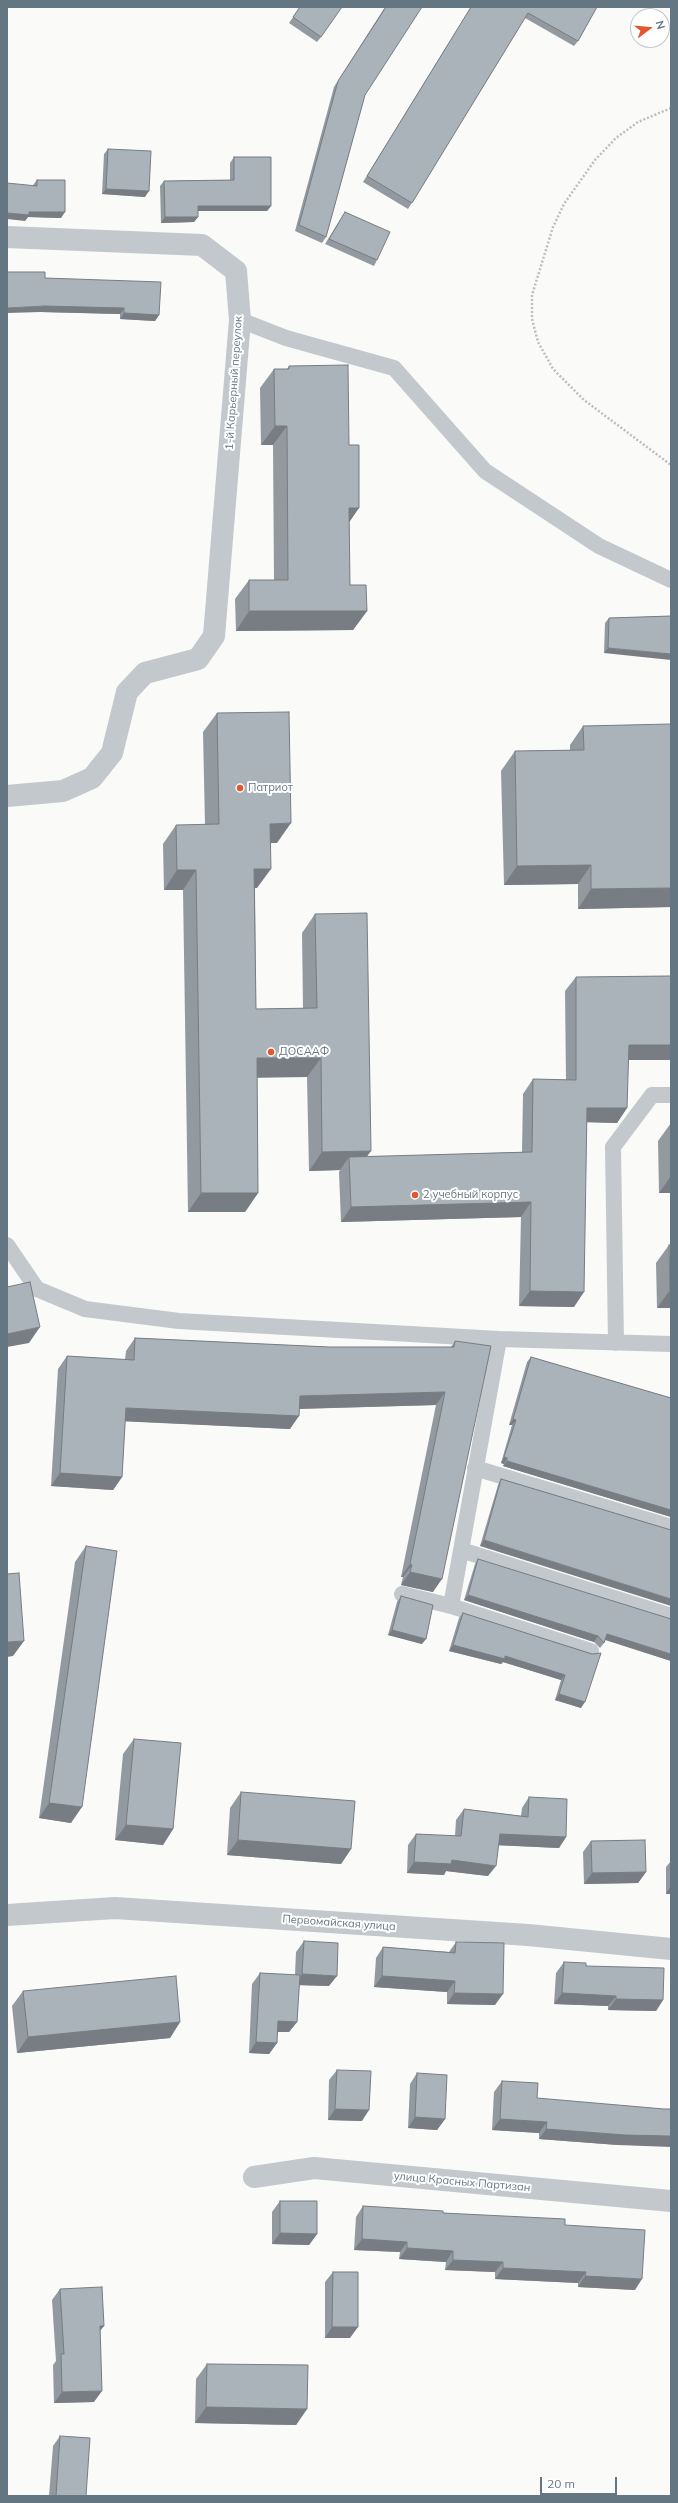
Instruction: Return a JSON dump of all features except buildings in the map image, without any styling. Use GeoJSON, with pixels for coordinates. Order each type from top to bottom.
{"type":"FeatureCollection","features":[{"type":"Feature","properties":{"kind":"street","name":"1-й Карьерный переулок"},"geometry":{"type":"LineString","coordinates":[[7,236],[202,245],[236,271],[240,320],[214,636],[198,659],[145,673],[127,692],[112,753],[92,778],[63,791],[7,796]]}},
{"type":"Feature","properties":{"kind":"street","name":"Первомайская улица"},"geometry":{"type":"LineString","coordinates":[[7,1915],[115,1908],[528,1935],[671,1948]]}},
{"type":"Feature","properties":{"kind":"street","name":"улица Красных Партизан"},"geometry":{"type":"LineString","coordinates":[[254,2177],[314,2168],[671,2201]]}},
{"type":"Feature","properties":{"kind":"lane"},"geometry":{"type":"LineString","coordinates":[[240,320],[286,338],[394,368],[485,471],[599,546],[671,580]]}},
{"type":"Feature","properties":{"kind":"lane"},"geometry":{"type":"LineString","coordinates":[[616,1343],[613,1147],[652,1095],[671,1095]]}},
{"type":"Feature","properties":{"kind":"lane"},"geometry":{"type":"LineString","coordinates":[[7,1245],[37,1290],[85,1309],[179,1321],[498,1339],[671,1344]]}},
{"type":"Feature","properties":{"kind":"lane"},"geometry":{"type":"LineString","coordinates":[[450,1606],[498,1339]]}},
{"type":"Feature","properties":{"kind":"lane"},"geometry":{"type":"LineString","coordinates":[[475,1468],[671,1527]]}},
{"type":"Feature","properties":{"kind":"lane"},"geometry":{"type":"LineString","coordinates":[[461,1550],[671,1616]]}},
{"type":"Feature","properties":{"kind":"lane"},"geometry":{"type":"LineString","coordinates":[[402,1594],[450,1606],[591,1650]]}},
{"type":"Feature","properties":{"kind":"path"},"geometry":{"type":"LineString","coordinates":[[671,108],[638,122],[616,138],[595,160],[564,204],[553,227],[532,295],[532,319],[538,342],[554,369],[584,400],[671,465]]}},
{"type":"Feature","properties":{"kind":"place","name":"Патриот"},"geometry":{"type":"Point","coordinates":[240,788]}},
{"type":"Feature","properties":{"kind":"place","name":"ДОСААФ"},"geometry":{"type":"Point","coordinates":[271,1052]}},
{"type":"Feature","properties":{"kind":"place","name":"2 учебный корпус"},"geometry":{"type":"Point","coordinates":[415,1195]}}]}
